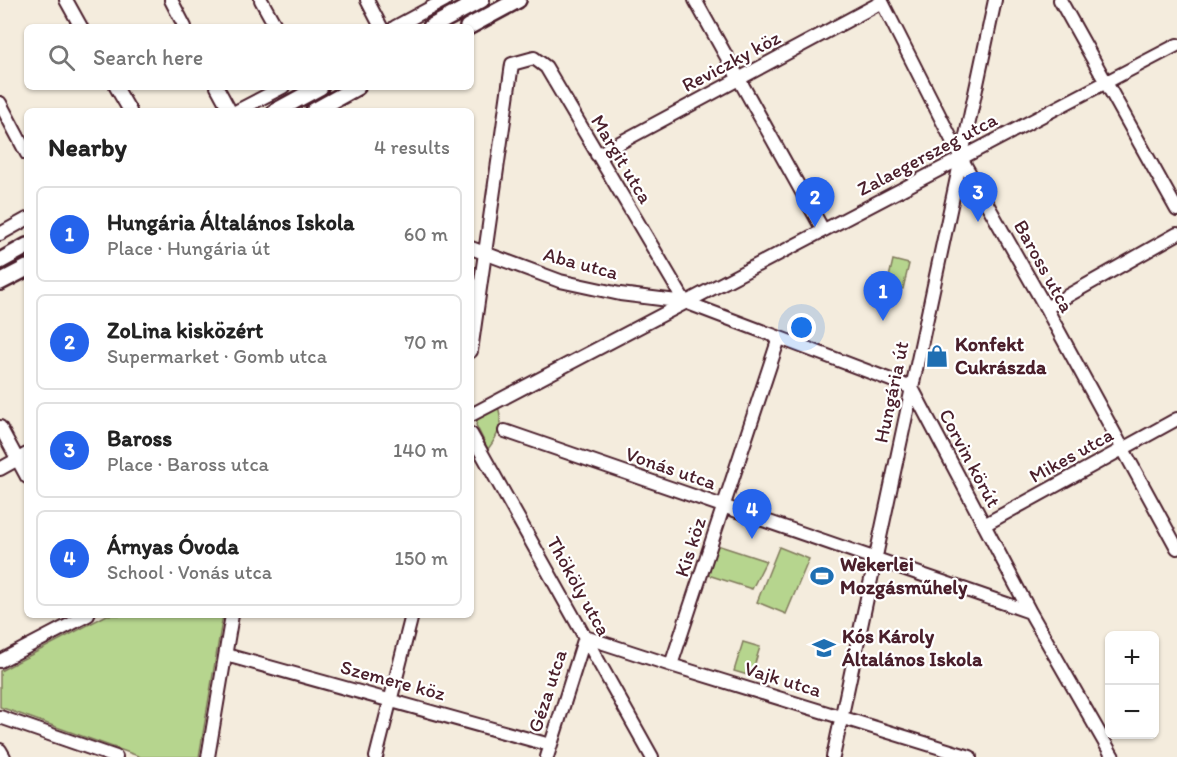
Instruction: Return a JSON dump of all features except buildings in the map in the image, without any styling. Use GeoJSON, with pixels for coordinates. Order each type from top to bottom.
{"type":"FeatureCollection","features":[{"type":"Feature","properties":{"kind":"main road"},"geometry":{"type":"LineString","coordinates":[[437,24],[481,0]]}},
{"type":"Feature","properties":{"kind":"main road"},"geometry":{"type":"LineString","coordinates":[[474,24],[518,0]]}},
{"type":"Feature","properties":{"kind":"main road"},"geometry":{"type":"LineString","coordinates":[[282,108],[314,90]]}},
{"type":"Feature","properties":{"kind":"main road"},"geometry":{"type":"LineString","coordinates":[[319,108],[352,90]]}},
{"type":"Feature","properties":{"kind":"main road"},"geometry":{"type":"LineString","coordinates":[[0,261],[24,248]]}},
{"type":"Feature","properties":{"kind":"main road"},"geometry":{"type":"LineString","coordinates":[[0,282],[24,270]]}},
{"type":"Feature","properties":{"kind":"street"},"geometry":{"type":"LineString","coordinates":[[66,0],[79,24]]}},
{"type":"Feature","properties":{"kind":"street"},"geometry":{"type":"LineString","coordinates":[[171,0],[183,24]]}},
{"type":"Feature","properties":{"kind":"street"},"geometry":{"type":"LineString","coordinates":[[261,0],[274,24]]}},
{"type":"Feature","properties":{"kind":"street"},"geometry":{"type":"LineString","coordinates":[[367,0],[379,24]]}},
{"type":"Feature","properties":{"kind":"street"},"geometry":{"type":"LineString","coordinates":[[401,24],[445,0]]}},
{"type":"Feature","properties":{"kind":"street"},"geometry":{"type":"LineString","coordinates":[[695,0],[823,230]]}},
{"type":"Feature","properties":{"kind":"street","name":"Hungária út"},"geometry":{"type":"LineString","coordinates":[[833,757],[995,0]]}},
{"type":"Feature","properties":{"kind":"street"},"geometry":{"type":"LineString","coordinates":[[1060,0],[1177,210]]}},
{"type":"Feature","properties":{"kind":"street","name":"Reviczky köz"},"geometry":{"type":"LineString","coordinates":[[597,155],[882,1]]}},
{"type":"Feature","properties":{"kind":"street","name":"Baross utca"},"geometry":{"type":"LineString","coordinates":[[882,1],[961,158],[1177,548]]}},
{"type":"Feature","properties":{"kind":"street","name":"Zalaegerszeg utca"},"geometry":{"type":"LineString","coordinates":[[474,413],[1177,45]]}},
{"type":"Feature","properties":{"kind":"street","name":"Margit utca"},"geometry":{"type":"LineString","coordinates":[[485,254],[512,64],[534,58],[546,67],[685,302]]}},
{"type":"Feature","properties":{"kind":"street"},"geometry":{"type":"LineString","coordinates":[[118,90],[128,108]]}},
{"type":"Feature","properties":{"kind":"street"},"geometry":{"type":"LineString","coordinates":[[219,90],[228,108]]}},
{"type":"Feature","properties":{"kind":"street"},"geometry":{"type":"LineString","coordinates":[[243,108],[277,90]]}},
{"type":"Feature","properties":{"kind":"street"},"geometry":{"type":"LineString","coordinates":[[0,103],[24,148]]}},
{"type":"Feature","properties":{"kind":"street"},"geometry":{"type":"LineString","coordinates":[[0,234],[24,221]]}},
{"type":"Feature","properties":{"kind":"street"},"geometry":{"type":"LineString","coordinates":[[1046,308],[1177,234]]}},
{"type":"Feature","properties":{"kind":"street","name":"Aba utca"},"geometry":{"type":"LineString","coordinates":[[474,249],[560,281],[620,294],[685,302]]}},
{"type":"Feature","properties":{"kind":"street"},"geometry":{"type":"LineString","coordinates":[[474,330],[485,254]]}},
{"type":"Feature","properties":{"kind":"street"},"geometry":{"type":"LineString","coordinates":[[685,302],[912,388]]}},
{"type":"Feature","properties":{"kind":"street","name":"Kis köz"},"geometry":{"type":"LineString","coordinates":[[671,665],[779,338]]}},
{"type":"Feature","properties":{"kind":"street","name":"Corvin körút"},"geometry":{"type":"LineString","coordinates":[[912,388],[1030,612],[1113,757]]}},
{"type":"Feature","properties":{"kind":"street","name":"Mikes utca"},"geometry":{"type":"LineString","coordinates":[[984,525],[1177,419]]}},
{"type":"Feature","properties":{"kind":"street"},"geometry":{"type":"LineString","coordinates":[[0,427],[22,457],[0,469]]}},
{"type":"Feature","properties":{"kind":"street","name":"Vonás utca"},"geometry":{"type":"LineString","coordinates":[[505,431],[1030,612]]}},
{"type":"Feature","properties":{"kind":"street","name":"Thököly utca"},"geometry":{"type":"LineString","coordinates":[[474,439],[652,757]]}},
{"type":"Feature","properties":{"kind":"street"},"geometry":{"type":"LineString","coordinates":[[0,661],[82,618]]}},
{"type":"Feature","properties":{"kind":"street"},"geometry":{"type":"LineString","coordinates":[[208,757],[232,618]]}},
{"type":"Feature","properties":{"kind":"street"},"geometry":{"type":"LineString","coordinates":[[376,757],[411,618]]}},
{"type":"Feature","properties":{"kind":"street","name":"Vajk utca"},"geometry":{"type":"LineString","coordinates":[[585,637],[970,757]]}},
{"type":"Feature","properties":{"kind":"street","name":"Géza utca"},"geometry":{"type":"LineString","coordinates":[[547,757],[585,637]]}},
{"type":"Feature","properties":{"kind":"street","name":"Szemere köz"},"geometry":{"type":"LineString","coordinates":[[226,655],[550,744]]}},
{"type":"Feature","properties":{"kind":"street"},"geometry":{"type":"LineString","coordinates":[[0,717],[116,757]]}},
{"type":"Feature","properties":{"kind":"street"},"geometry":{"type":"LineString","coordinates":[[0,750],[3,757]]}},
{"type":"Feature","properties":{"kind":"green space"},"geometry":{"type":"Polygon","coordinates":[[[893,260],[909,264],[903,289],[887,286],[893,260]]]}},
{"type":"Feature","properties":{"kind":"green space"},"geometry":{"type":"Polygon","coordinates":[[[498,406],[499,429],[488,449],[476,425],[478,418],[498,406]]]}},
{"type":"Feature","properties":{"kind":"green space"},"geometry":{"type":"Polygon","coordinates":[[[717,545],[766,561],[752,589],[708,575],[717,545]]]}},
{"type":"Feature","properties":{"kind":"green space"},"geometry":{"type":"Polygon","coordinates":[[[779,547],[809,559],[786,614],[757,602],[779,547]]]}},
{"type":"Feature","properties":{"kind":"green space"},"geometry":{"type":"Polygon","coordinates":[[[101,618],[222,618],[199,757],[141,757],[0,707],[0,671],[101,618]]]}},
{"type":"Feature","properties":{"kind":"green space"},"geometry":{"type":"Polygon","coordinates":[[[743,642],[760,647],[751,676],[734,671],[743,642]]]}},
{"type":"Feature","properties":{"kind":"place","name":"Baross"},"geometry":{"type":"Point","coordinates":[978,222]}},
{"type":"Feature","properties":{"kind":"place","name":"ZoLina kisközért"},"geometry":{"type":"Point","coordinates":[815,227]}},
{"type":"Feature","properties":{"kind":"place","name":"Hungária Általános Iskola"},"geometry":{"type":"Point","coordinates":[883,321]}},
{"type":"Feature","properties":{"kind":"place","name":"Konfekt Cukrászda"},"geometry":{"type":"Point","coordinates":[937,356]}},
{"type":"Feature","properties":{"kind":"place","name":"Árnyas Óvoda"},"geometry":{"type":"Point","coordinates":[752,539]}},
{"type":"Feature","properties":{"kind":"place","name":"Wekerlei Mozgásműhely"},"geometry":{"type":"Point","coordinates":[822,576]}},
{"type":"Feature","properties":{"kind":"place","name":"Kós Károly Általános Iskola"},"geometry":{"type":"Point","coordinates":[824,648]}}]}
